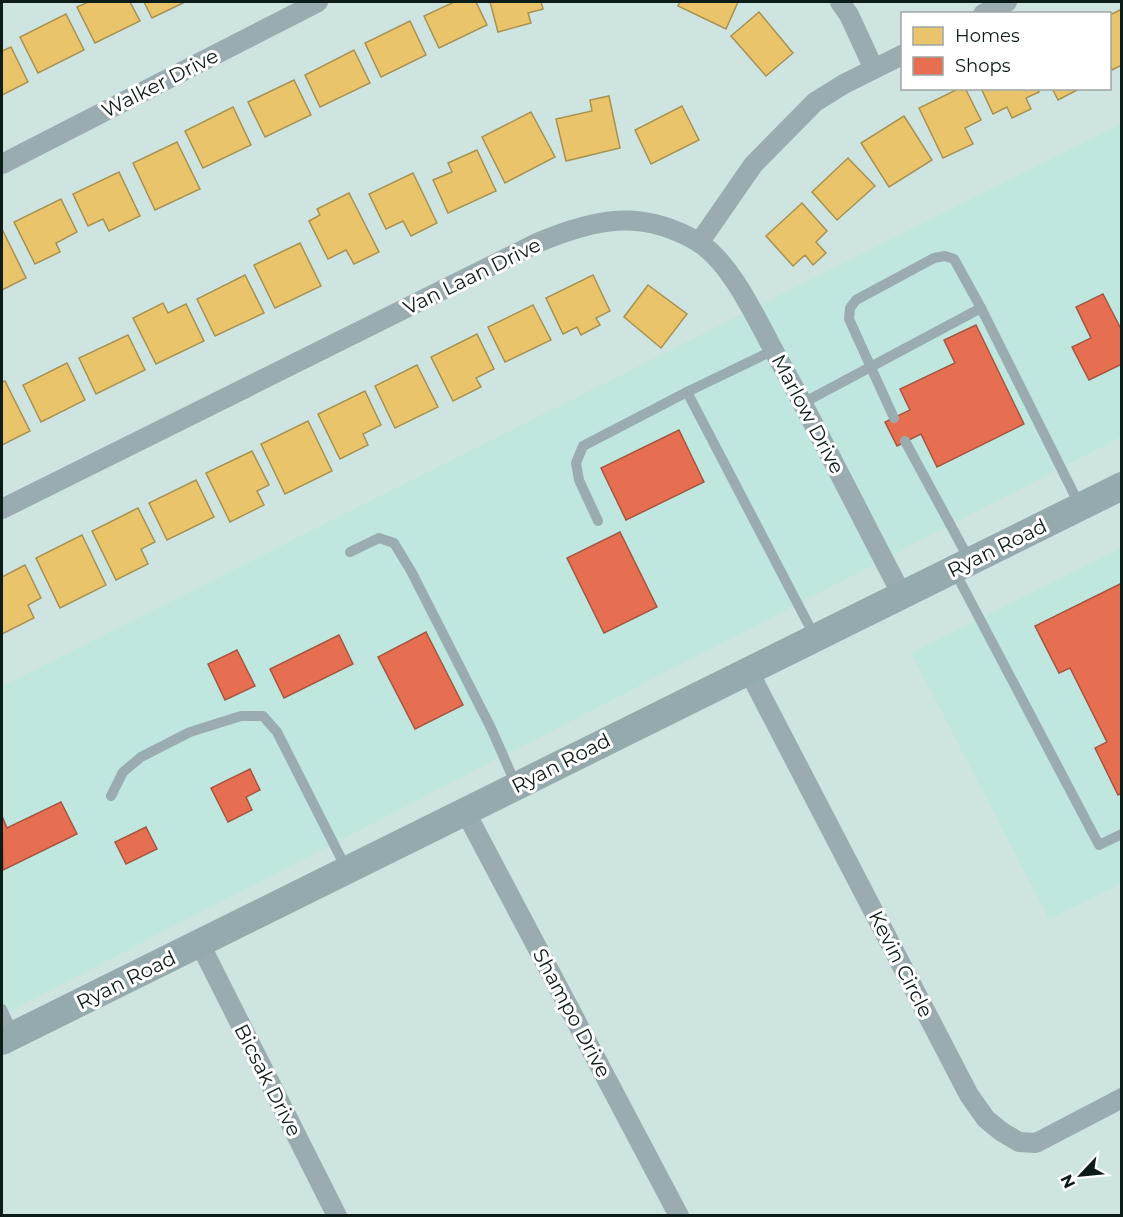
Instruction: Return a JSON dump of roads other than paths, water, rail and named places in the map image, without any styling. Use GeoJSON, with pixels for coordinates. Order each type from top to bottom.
{"type":"FeatureCollection","features":[{"type":"Feature","properties":{"kind":"main road","name":"Ryan Road"},"geometry":{"type":"LineString","coordinates":[[8,1038],[748,670],[1121,488]]}},
{"type":"Feature","properties":{"kind":"street","name":"Walker Drive"},"geometry":{"type":"LineString","coordinates":[[2,164],[318,2]]}},
{"type":"Feature","properties":{"kind":"street"},"geometry":{"type":"LineString","coordinates":[[840,2],[849,15],[874,69]]}},
{"type":"Feature","properties":{"kind":"street"},"geometry":{"type":"LineString","coordinates":[[987,12],[1007,2]]}},
{"type":"Feature","properties":{"kind":"street"},"geometry":{"type":"LineString","coordinates":[[699,243],[753,165],[815,102],[844,84],[901,56]]}},
{"type":"Feature","properties":{"kind":"street","name":"Van Laan Drive"},"geometry":{"type":"LineString","coordinates":[[2,509],[526,248],[559,234],[588,224],[614,219],[647,222],[670,229],[699,243]]}},
{"type":"Feature","properties":{"kind":"street","name":"Marlow Drive"},"geometry":{"type":"LineString","coordinates":[[699,243],[716,258],[754,312],[902,596]]}},
{"type":"Feature","properties":{"kind":"street","name":"Kevin Circle"},"geometry":{"type":"LineString","coordinates":[[748,670],[969,1095],[986,1119],[1019,1142],[1036,1143],[1122,1098]]}},
{"type":"Feature","properties":{"kind":"street","name":"Shampo Drive"},"geometry":{"type":"LineString","coordinates":[[465,811],[679,1215]]}},
{"type":"Feature","properties":{"kind":"street","name":"Bicsak Drive"},"geometry":{"type":"LineString","coordinates":[[200,944],[337,1215]]}},
{"type":"Feature","properties":{"kind":"lane"},"geometry":{"type":"LineString","coordinates":[[894,418],[849,319],[850,308],[856,300],[934,258],[945,256],[954,259],[1081,507]]}},
{"type":"Feature","properties":{"kind":"lane"},"geometry":{"type":"LineString","coordinates":[[803,403],[981,308]]}},
{"type":"Feature","properties":{"kind":"lane"},"geometry":{"type":"LineString","coordinates":[[598,521],[579,480],[576,463],[583,446],[774,350]]}},
{"type":"Feature","properties":{"kind":"lane"},"geometry":{"type":"LineString","coordinates":[[687,392],[815,638]]}},
{"type":"Feature","properties":{"kind":"lane"},"geometry":{"type":"LineString","coordinates":[[905,441],[962,566],[1099,845],[1122,834]]}},
{"type":"Feature","properties":{"kind":"lane"},"geometry":{"type":"LineString","coordinates":[[350,552],[379,538],[394,543],[491,729],[516,785]]}},
{"type":"Feature","properties":{"kind":"lane"},"geometry":{"type":"LineString","coordinates":[[111,796],[123,772],[141,757],[190,732],[241,716],[263,716],[277,732],[347,870]]}},
{"type":"Feature","properties":{"kind":"lane"},"geometry":{"type":"LineString","coordinates":[[2,1009],[8,1038]]}}]}
